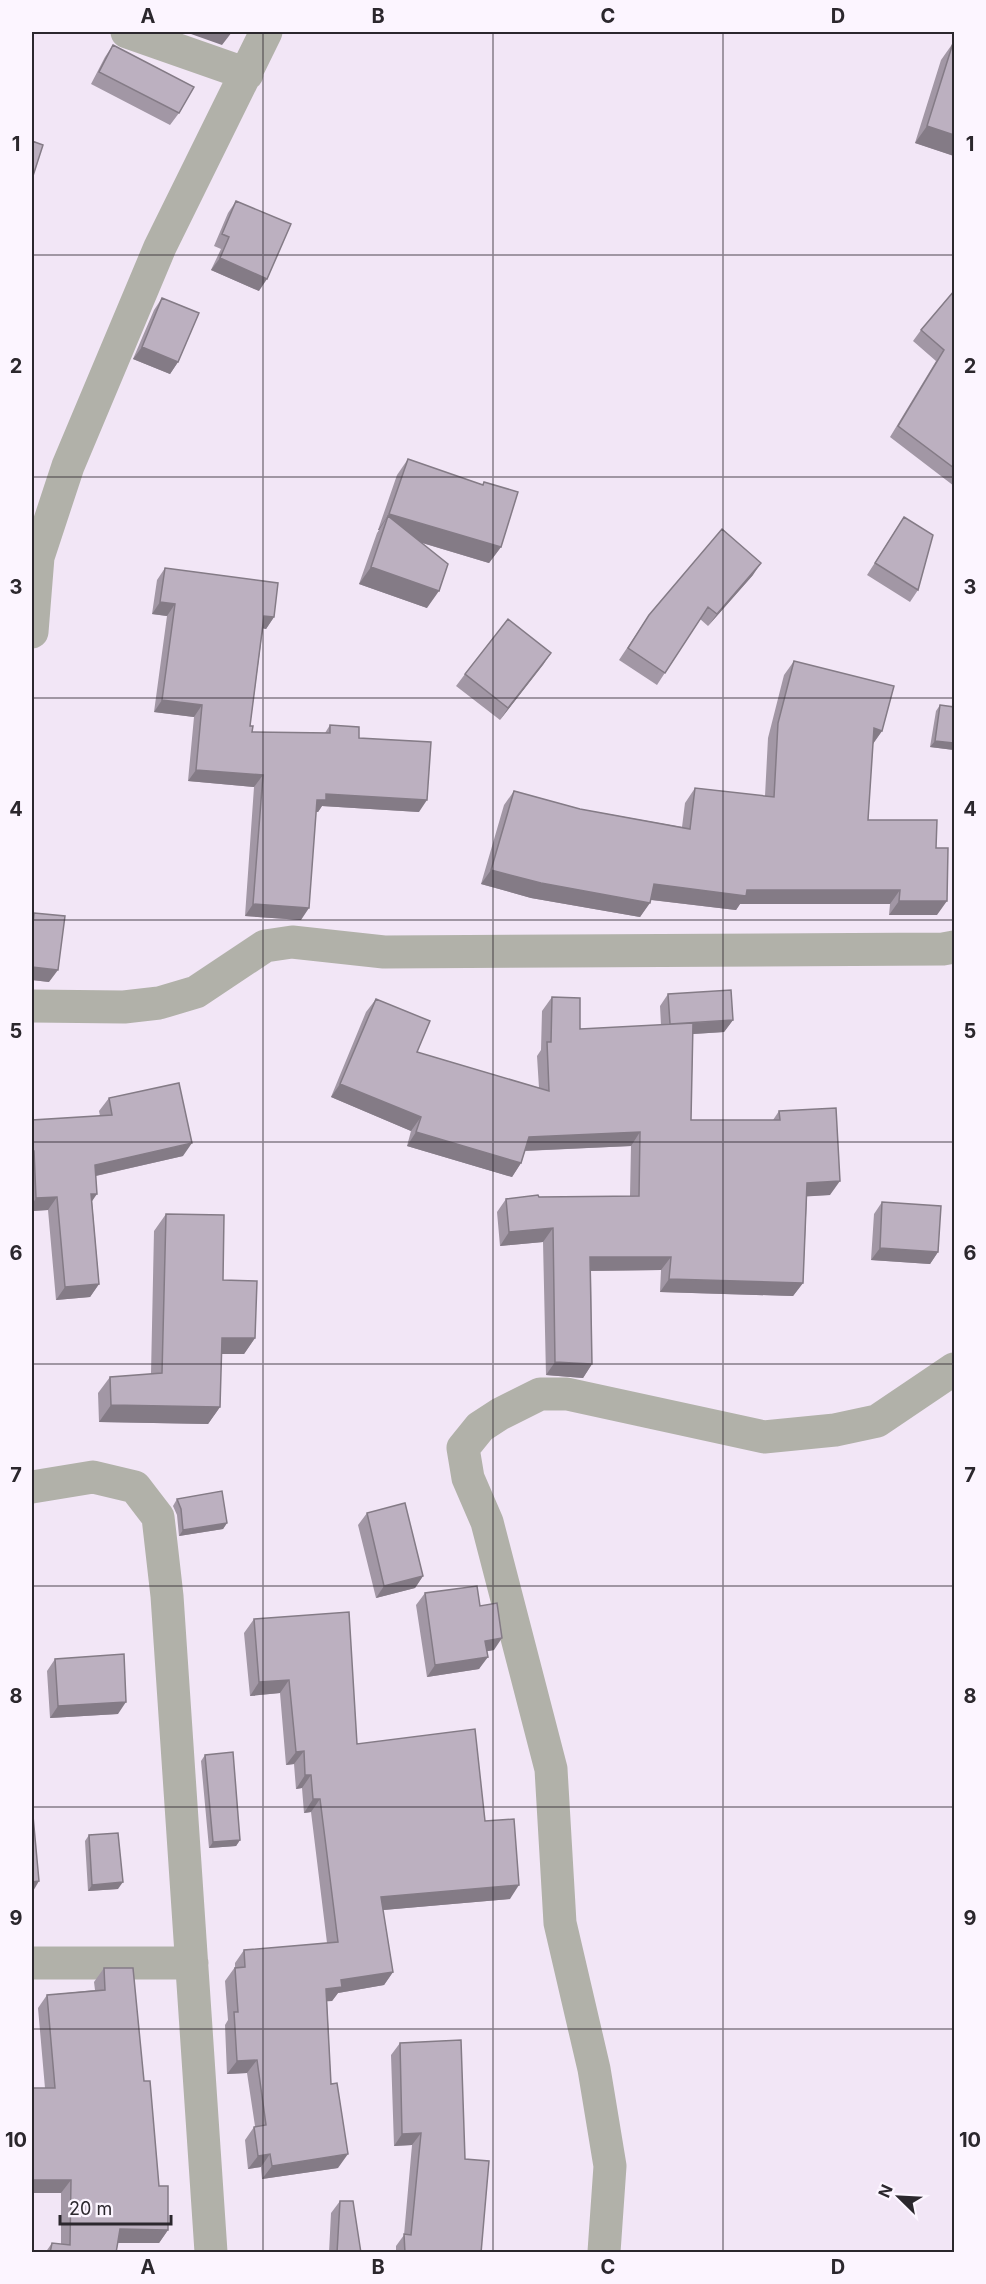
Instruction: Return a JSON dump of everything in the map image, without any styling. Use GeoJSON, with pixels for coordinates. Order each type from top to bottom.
{"type":"FeatureCollection","features":[{"type":"Feature","properties":{"kind":"street"},"geometry":{"type":"LineString","coordinates":[[127,32],[248,74]]}},
{"type":"Feature","properties":{"kind":"street"},"geometry":{"type":"LineString","coordinates":[[32,632],[38,557],[68,466],[160,247],[248,74],[266,32]]}},
{"type":"Feature","properties":{"kind":"street"},"geometry":{"type":"LineString","coordinates":[[32,1006],[124,1007],[159,1003],[196,992],[265,946],[292,942],[384,952],[951,942]]}},
{"type":"Feature","properties":{"kind":"street"},"geometry":{"type":"LineString","coordinates":[[604,2253],[610,2166],[594,2068],[560,1923],[551,1769],[487,1522],[468,1478],[463,1448],[480,1427],[540,1394],[567,1394],[764,1437],[835,1431],[877,1421],[954,1369]]}},
{"type":"Feature","properties":{"kind":"street"},"geometry":{"type":"LineString","coordinates":[[32,1487],[93,1477],[135,1487],[158,1517],[168,1607],[211,2253]]}},
{"type":"Feature","properties":{"kind":"street"},"geometry":{"type":"LineString","coordinates":[[32,1963],[192,1962]]}},
{"type":"Feature","properties":{"kind":"building"},"geometry":{"type":"Polygon","coordinates":[[[954,43],[954,135],[927,126],[954,43]]]}},
{"type":"Feature","properties":{"kind":"building"},"geometry":{"type":"Polygon","coordinates":[[[113,45],[194,87],[179,113],[99,72],[113,45]]]}},
{"type":"Feature","properties":{"kind":"building"},"geometry":{"type":"Polygon","coordinates":[[[32,141],[43,145],[32,179],[32,141]]]}},
{"type":"Feature","properties":{"kind":"building"},"geometry":{"type":"Polygon","coordinates":[[[236,201],[291,224],[267,279],[220,258],[229,237],[222,234],[236,201]]]}},
{"type":"Feature","properties":{"kind":"building"},"geometry":{"type":"Polygon","coordinates":[[[954,291],[954,468],[898,426],[944,350],[921,330],[954,291]]]}},
{"type":"Feature","properties":{"kind":"building"},"geometry":{"type":"Polygon","coordinates":[[[162,298],[199,313],[178,362],[142,347],[162,298]]]}},
{"type":"Feature","properties":{"kind":"building"},"geometry":{"type":"Polygon","coordinates":[[[408,459],[483,485],[484,482],[518,492],[501,547],[389,514],[408,459]]]}},
{"type":"Feature","properties":{"kind":"building"},"geometry":{"type":"Polygon","coordinates":[[[388,516],[448,564],[439,591],[371,567],[388,516]]]}},
{"type":"Feature","properties":{"kind":"building"},"geometry":{"type":"Polygon","coordinates":[[[904,517],[933,535],[918,590],[875,563],[904,517]]]}},
{"type":"Feature","properties":{"kind":"building"},"geometry":{"type":"Polygon","coordinates":[[[722,529],[761,563],[717,614],[708,607],[665,673],[628,648],[649,615],[722,529]]]}},
{"type":"Feature","properties":{"kind":"building"},"geometry":{"type":"Polygon","coordinates":[[[165,568],[278,583],[274,617],[264,616],[250,726],[253,726],[252,732],[330,733],[330,725],[359,727],[359,738],[431,742],[427,800],[326,794],[326,800],[317,800],[309,908],[253,904],[263,775],[196,770],[202,705],[162,700],[175,604],[160,602],[165,568]]]}},
{"type":"Feature","properties":{"kind":"building"},"geometry":{"type":"Polygon","coordinates":[[[508,619],[551,653],[508,708],[465,674],[508,619]]]}},
{"type":"Feature","properties":{"kind":"building"},"geometry":{"type":"Polygon","coordinates":[[[794,661],[894,686],[882,731],[874,728],[868,820],[937,820],[936,848],[948,848],[947,901],[899,901],[900,890],[747,890],[746,896],[654,884],[650,903],[541,883],[491,870],[514,791],[580,809],[690,829],[695,788],[774,797],[778,723],[794,661]]]}},
{"type":"Feature","properties":{"kind":"building"},"geometry":{"type":"Polygon","coordinates":[[[940,705],[954,707],[954,743],[935,741],[940,705]]]}},
{"type":"Feature","properties":{"kind":"building"},"geometry":{"type":"Polygon","coordinates":[[[34,913],[65,916],[58,970],[32,967],[34,913]]]}},
{"type":"Feature","properties":{"kind":"building"},"geometry":{"type":"Polygon","coordinates":[[[731,990],[733,1020],[670,1024],[668,994],[731,990]]]}},
{"type":"Feature","properties":{"kind":"building"},"geometry":{"type":"Polygon","coordinates":[[[552,997],[580,998],[580,1029],[693,1023],[691,1120],[780,1120],[779,1111],[836,1108],[840,1181],[807,1183],[803,1283],[669,1279],[671,1257],[590,1257],[592,1364],[555,1362],[553,1228],[509,1232],[506,1199],[538,1195],[539,1197],[639,1196],[640,1132],[529,1137],[521,1163],[416,1132],[421,1117],[340,1084],[376,999],[430,1021],[417,1052],[549,1091],[547,1042],[551,1042],[552,997]]]}},
{"type":"Feature","properties":{"kind":"building"},"geometry":{"type":"Polygon","coordinates":[[[179,1083],[192,1143],[95,1165],[97,1194],[91,1194],[99,1284],[65,1287],[57,1197],[36,1198],[32,1120],[112,1115],[109,1098],[179,1083]]]}},
{"type":"Feature","properties":{"kind":"building"},"geometry":{"type":"Polygon","coordinates":[[[882,1202],[941,1206],[938,1252],[880,1248],[882,1202]]]}},
{"type":"Feature","properties":{"kind":"building"},"geometry":{"type":"Polygon","coordinates":[[[166,1214],[224,1215],[223,1280],[257,1281],[255,1338],[222,1338],[220,1407],[111,1405],[110,1377],[162,1373],[166,1214]]]}},
{"type":"Feature","properties":{"kind":"building"},"geometry":{"type":"Polygon","coordinates":[[[222,1491],[227,1523],[183,1530],[181,1509],[177,1499],[222,1491]]]}},
{"type":"Feature","properties":{"kind":"building"},"geometry":{"type":"Polygon","coordinates":[[[405,1503],[423,1576],[384,1586],[367,1513],[405,1503]]]}},
{"type":"Feature","properties":{"kind":"building"},"geometry":{"type":"Polygon","coordinates":[[[477,1586],[480,1606],[497,1603],[502,1638],[485,1641],[488,1657],[435,1665],[425,1593],[477,1586]]]}},
{"type":"Feature","properties":{"kind":"building"},"geometry":{"type":"Polygon","coordinates":[[[349,1612],[357,1744],[475,1729],[485,1821],[514,1819],[519,1885],[381,1897],[393,1972],[341,1980],[342,1987],[326,1989],[331,2084],[337,2083],[348,2154],[272,2166],[270,2154],[258,2156],[254,2127],[266,2125],[257,2060],[237,2061],[234,2012],[238,2012],[235,1968],[245,1967],[244,1950],[338,1942],[320,1799],[313,1799],[311,1775],[305,1775],[304,1751],[296,1752],[289,1680],[259,1682],[254,1619],[349,1612]]]}},
{"type":"Feature","properties":{"kind":"building"},"geometry":{"type":"Polygon","coordinates":[[[124,1654],[126,1702],[58,1706],[55,1659],[124,1654]]]}},
{"type":"Feature","properties":{"kind":"building"},"geometry":{"type":"Polygon","coordinates":[[[233,1752],[240,1840],[213,1842],[205,1755],[233,1752]]]}},
{"type":"Feature","properties":{"kind":"building"},"geometry":{"type":"Polygon","coordinates":[[[32,1805],[39,1881],[32,1882],[32,1805]]]}},
{"type":"Feature","properties":{"kind":"building"},"geometry":{"type":"Polygon","coordinates":[[[118,1833],[123,1882],[92,1885],[89,1835],[118,1833]]]}},
{"type":"Feature","properties":{"kind":"building"},"geometry":{"type":"Polygon","coordinates":[[[104,1968],[133,1968],[144,2081],[150,2081],[159,2186],[168,2186],[168,2230],[120,2229],[116,2253],[50,2253],[52,2243],[70,2245],[71,2180],[32,2180],[32,2088],[55,2088],[47,1995],[105,1990],[104,1968]]]}},
{"type":"Feature","properties":{"kind":"building"},"geometry":{"type":"Polygon","coordinates":[[[461,2040],[465,2159],[489,2161],[481,2253],[405,2253],[404,2234],[411,2235],[421,2133],[402,2134],[400,2043],[461,2040]]]}},
{"type":"Feature","properties":{"kind":"building"},"geometry":{"type":"Polygon","coordinates":[[[340,2201],[353,2201],[361,2253],[337,2253],[340,2201]]]}}]}
